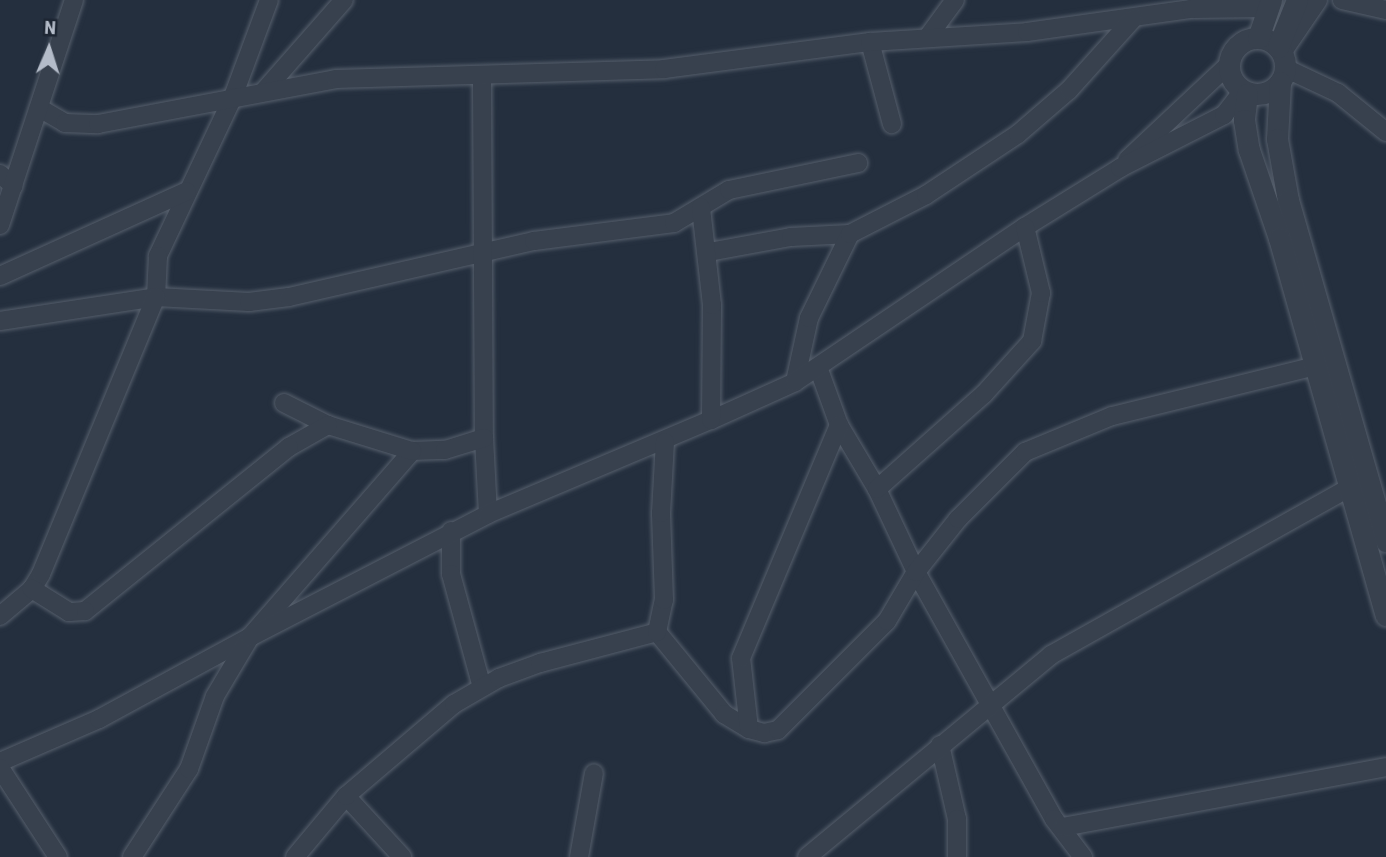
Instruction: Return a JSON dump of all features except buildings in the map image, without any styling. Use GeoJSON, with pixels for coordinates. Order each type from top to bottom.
{"type":"FeatureCollection","features":[{"type":"Feature","properties":{"kind":"street"},"geometry":{"type":"LineString","coordinates":[[0,225],[41,109],[74,0]]}},
{"type":"Feature","properties":{"kind":"street"},"geometry":{"type":"LineString","coordinates":[[0,616],[32,589],[60,533],[156,297],[158,256],[233,97],[269,0]]}},
{"type":"Feature","properties":{"kind":"street"},"geometry":{"type":"LineString","coordinates":[[264,92],[344,0]]}},
{"type":"Feature","properties":{"kind":"street"},"geometry":{"type":"LineString","coordinates":[[927,38],[956,0]]}},
{"type":"Feature","properties":{"kind":"street"},"geometry":{"type":"LineString","coordinates":[[1297,0],[1281,62],[1277,139],[1288,200],[1386,541]]}},
{"type":"Feature","properties":{"kind":"street"},"geometry":{"type":"LineString","coordinates":[[58,857],[3,759],[99,719],[452,531],[665,442],[795,382],[1025,227],[1119,168],[1206,125],[1232,107],[1245,93],[1267,92],[1281,62],[1318,0]]}},
{"type":"Feature","properties":{"kind":"street"},"geometry":{"type":"LineString","coordinates":[[1342,0],[1386,10]]}},
{"type":"Feature","properties":{"kind":"street"},"geometry":{"type":"LineString","coordinates":[[41,109],[65,123],[98,124],[336,79],[482,78],[664,69],[870,42],[1133,19],[1218,6],[1270,4],[1258,38]]}},
{"type":"Feature","properties":{"kind":"street"},"geometry":{"type":"LineString","coordinates":[[709,251],[791,237],[850,234],[926,195],[1017,134],[1069,90],[1133,19]]}},
{"type":"Feature","properties":{"kind":"street"},"geometry":{"type":"LineString","coordinates":[[1258,38],[1281,62],[1322,83],[1386,132]]}},
{"type":"Feature","properties":{"kind":"street"},"geometry":{"type":"LineString","coordinates":[[1119,168],[1228,65],[1238,45],[1258,38]]}},
{"type":"Feature","properties":{"kind":"street"},"geometry":{"type":"LineString","coordinates":[[870,42],[892,124]]}},
{"type":"Feature","properties":{"kind":"street"},"geometry":{"type":"LineString","coordinates":[[1228,65],[1232,79],[1245,93],[1244,120],[1249,150],[1315,366],[1386,615]]}},
{"type":"Feature","properties":{"kind":"street"},"geometry":{"type":"LineString","coordinates":[[482,78],[486,252],[484,438],[488,514]]}},
{"type":"Feature","properties":{"kind":"street"},"geometry":{"type":"LineString","coordinates":[[0,321],[156,297],[270,300],[486,252],[674,223],[729,190],[858,163]]}},
{"type":"Feature","properties":{"kind":"street"},"geometry":{"type":"LineString","coordinates":[[0,174],[14,186]]}},
{"type":"Feature","properties":{"kind":"street"},"geometry":{"type":"LineString","coordinates":[[0,276],[187,191]]}},
{"type":"Feature","properties":{"kind":"street"},"geometry":{"type":"LineString","coordinates":[[701,208],[709,251],[711,420]]}},
{"type":"Feature","properties":{"kind":"street"},"geometry":{"type":"LineString","coordinates":[[877,489],[984,394],[1032,341],[1041,293],[1025,227]]}},
{"type":"Feature","properties":{"kind":"street"},"geometry":{"type":"LineString","coordinates":[[795,382],[809,318],[850,234]]}},
{"type":"Feature","properties":{"kind":"street"},"geometry":{"type":"LineString","coordinates":[[657,632],[723,714],[749,729],[778,730],[887,621],[916,572],[958,519],[1025,452],[1112,416],[1315,366]]}},
{"type":"Feature","properties":{"kind":"street"},"geometry":{"type":"LineString","coordinates":[[818,367],[839,425],[877,489],[916,572],[991,705],[1083,857]]}},
{"type":"Feature","properties":{"kind":"street"},"geometry":{"type":"LineString","coordinates":[[284,403],[328,425],[412,451],[445,450],[484,438]]}},
{"type":"Feature","properties":{"kind":"street"},"geometry":{"type":"LineString","coordinates":[[32,589],[69,611],[85,611],[289,447],[328,425]]}},
{"type":"Feature","properties":{"kind":"street"},"geometry":{"type":"LineString","coordinates":[[749,729],[741,658],[839,425]]}},
{"type":"Feature","properties":{"kind":"street"},"geometry":{"type":"LineString","coordinates":[[657,632],[664,600],[661,513],[665,442]]}},
{"type":"Feature","properties":{"kind":"street"},"geometry":{"type":"LineString","coordinates":[[132,857],[189,769],[215,696],[250,637],[412,451]]}},
{"type":"Feature","properties":{"kind":"street"},"geometry":{"type":"LineString","coordinates":[[807,857],[940,745],[1080,636],[1349,488]]}},
{"type":"Feature","properties":{"kind":"street"},"geometry":{"type":"LineString","coordinates":[[452,531],[452,574],[482,687]]}},
{"type":"Feature","properties":{"kind":"street"},"geometry":{"type":"LineString","coordinates":[[295,857],[346,796],[419,730],[482,687],[540,663],[657,632]]}},
{"type":"Feature","properties":{"kind":"street"},"geometry":{"type":"LineString","coordinates":[[940,745],[957,819],[957,857]]}},
{"type":"Feature","properties":{"kind":"street"},"geometry":{"type":"LineString","coordinates":[[1063,827],[1386,766]]}},
{"type":"Feature","properties":{"kind":"street"},"geometry":{"type":"LineString","coordinates":[[579,857],[594,774]]}},
{"type":"Feature","properties":{"kind":"street"},"geometry":{"type":"LineString","coordinates":[[346,796],[402,857]]}}]}
